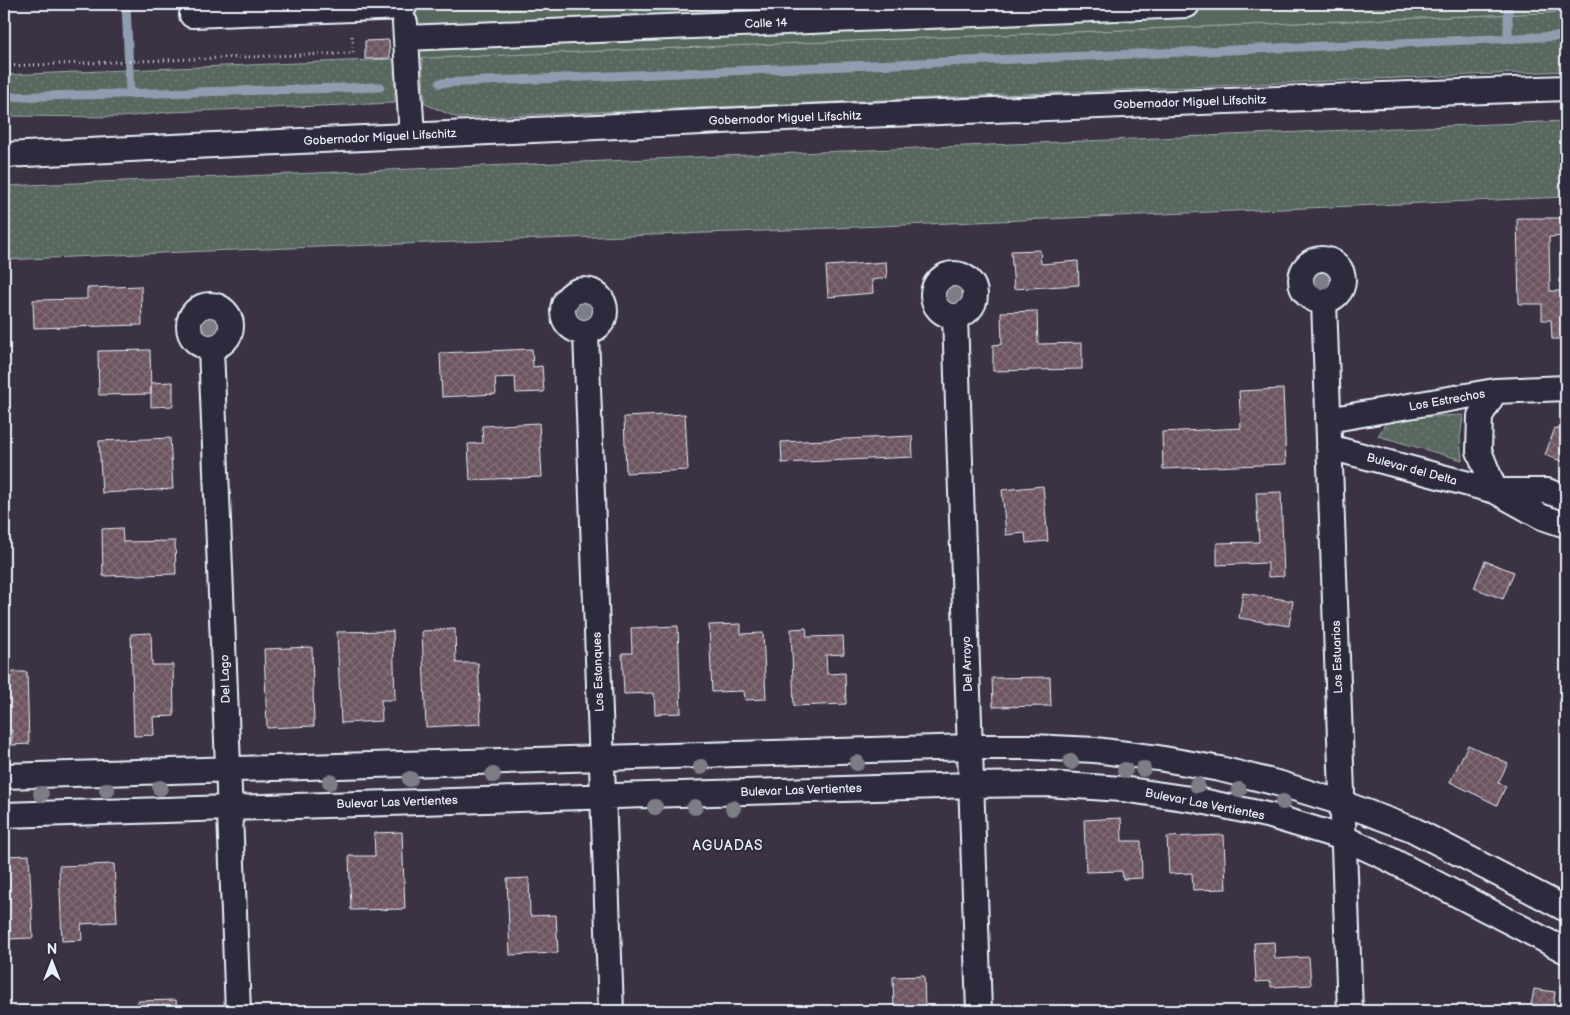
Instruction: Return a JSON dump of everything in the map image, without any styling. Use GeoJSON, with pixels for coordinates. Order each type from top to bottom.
{"type":"FeatureCollection","features":[{"type":"Feature","properties":{"kind":"street"},"geometry":{"type":"LineString","coordinates":[[192,15],[404,5],[412,136]]}},
{"type":"Feature","properties":{"kind":"street","name":"Calle 14"},"geometry":{"type":"LineString","coordinates":[[406,38],[1187,5]]}},
{"type":"Feature","properties":{"kind":"street","name":"Gobernador Miguel Lifschitz"},"geometry":{"type":"LineString","coordinates":[[4,154],[776,118],[1566,88]]}},
{"type":"Feature","properties":{"kind":"street","name":"Los Estuarios"},"geometry":{"type":"LineString","coordinates":[[1324,302],[1350,1011]]}},
{"type":"Feature","properties":{"kind":"street","name":"Del Arroyo"},"geometry":{"type":"LineString","coordinates":[[955,317],[979,1011]]}},
{"type":"Feature","properties":{"kind":"street","name":"Los Estanques"},"geometry":{"type":"LineString","coordinates":[[586,333],[611,1011]]}},
{"type":"Feature","properties":{"kind":"street","name":"Del Lago"},"geometry":{"type":"LineString","coordinates":[[211,348],[238,1011]]}},
{"type":"Feature","properties":{"kind":"street","name":"Los Estrechos"},"geometry":{"type":"LineString","coordinates":[[1328,420],[1494,392],[1566,388]]}},
{"type":"Feature","properties":{"kind":"street"},"geometry":{"type":"LineString","coordinates":[[1494,392],[1480,416],[1479,451],[1494,491]]}},
{"type":"Feature","properties":{"kind":"street","name":"Bulevar del Delta"},"geometry":{"type":"LineString","coordinates":[[1329,447],[1494,491],[1542,517],[1566,525]]}},
{"type":"Feature","properties":{"kind":"street","name":"Bulevar del Delta"},"geometry":{"type":"LineString","coordinates":[[1494,491],[1547,491],[1566,498]]}},
{"type":"Feature","properties":{"kind":"street"},"geometry":{"type":"LineString","coordinates":[[4,776],[970,746],[1032,746],[1095,750],[1158,758],[1228,771],[1281,784],[1342,803],[1412,829],[1566,909]]}},
{"type":"Feature","properties":{"kind":"street","name":"Bulevar Las Vertientes"},"geometry":{"type":"LineString","coordinates":[[4,815],[971,785],[1047,784],[1122,789],[1197,800],[1271,816],[1344,838],[1385,856],[1566,951]]}},
{"type":"Feature","properties":{"kind":"path"},"geometry":{"type":"LineString","coordinates":[[4,66],[353,53],[351,9]]}},
{"type":"Feature","properties":{"kind":"shaded area"},"geometry":{"type":"Polygon","coordinates":[[[404,4],[1566,4],[1566,12],[407,59],[404,4]]]}},
{"type":"Feature","properties":{"kind":"shaded area"},"geometry":{"type":"Polygon","coordinates":[[[1566,12],[1566,71],[458,118],[425,104],[422,58],[1566,12]]]}},
{"type":"Feature","properties":{"kind":"shaded area"},"geometry":{"type":"Polygon","coordinates":[[[395,59],[395,103],[170,112],[121,117],[4,116],[4,75],[395,59]]]}},
{"type":"Feature","properties":{"kind":"shaded area"},"geometry":{"type":"Polygon","coordinates":[[[1566,121],[1566,197],[762,231],[4,260],[4,186],[1566,121]]]}},
{"type":"Feature","properties":{"kind":"shaded area"},"geometry":{"type":"Polygon","coordinates":[[[1463,415],[1460,439],[1462,460],[1378,436],[1389,418],[1463,415]]]}},
{"type":"Feature","properties":{"kind":"building"},"geometry":{"type":"Polygon","coordinates":[[[389,40],[390,58],[365,59],[365,41],[389,40]]]}},
{"type":"Feature","properties":{"kind":"building"},"geometry":{"type":"Polygon","coordinates":[[[1517,218],[1566,218],[1566,236],[1549,237],[1550,291],[1566,291],[1566,339],[1552,339],[1551,320],[1542,320],[1542,304],[1519,304],[1517,218]]]}},
{"type":"Feature","properties":{"kind":"building"},"geometry":{"type":"Polygon","coordinates":[[[1040,250],[1041,264],[1078,261],[1079,285],[1014,289],[1011,251],[1040,250]]]}},
{"type":"Feature","properties":{"kind":"building"},"geometry":{"type":"Polygon","coordinates":[[[886,262],[887,278],[872,280],[873,293],[828,297],[826,266],[886,262]]]}},
{"type":"Feature","properties":{"kind":"building"},"geometry":{"type":"Polygon","coordinates":[[[141,286],[142,325],[34,328],[33,300],[87,299],[87,288],[141,286]]]}},
{"type":"Feature","properties":{"kind":"building"},"geometry":{"type":"Polygon","coordinates":[[[1037,311],[1038,344],[1082,343],[1082,369],[993,371],[993,345],[1002,344],[1001,312],[1037,311]]]}},
{"type":"Feature","properties":{"kind":"building"},"geometry":{"type":"Polygon","coordinates":[[[532,349],[533,367],[542,366],[544,392],[516,393],[515,377],[495,378],[496,394],[442,397],[440,353],[532,349]]]}},
{"type":"Feature","properties":{"kind":"building"},"geometry":{"type":"Polygon","coordinates":[[[150,350],[151,394],[99,395],[98,351],[150,350]]]}},
{"type":"Feature","properties":{"kind":"building"},"geometry":{"type":"Polygon","coordinates":[[[173,382],[173,406],[151,407],[151,383],[173,382]]]}},
{"type":"Feature","properties":{"kind":"building"},"geometry":{"type":"Polygon","coordinates":[[[1283,389],[1286,464],[1163,469],[1162,432],[1241,428],[1239,391],[1283,389]]]}},
{"type":"Feature","properties":{"kind":"building"},"geometry":{"type":"Polygon","coordinates":[[[685,414],[688,470],[626,473],[624,417],[685,414]]]}},
{"type":"Feature","properties":{"kind":"building"},"geometry":{"type":"Polygon","coordinates":[[[539,423],[542,477],[470,480],[468,444],[483,443],[482,426],[539,423]]]}},
{"type":"Feature","properties":{"kind":"building"},"geometry":{"type":"Polygon","coordinates":[[[1555,428],[1566,431],[1566,463],[1545,455],[1555,428]]]}},
{"type":"Feature","properties":{"kind":"building"},"geometry":{"type":"Polygon","coordinates":[[[912,436],[913,457],[782,463],[781,442],[912,436]]]}},
{"type":"Feature","properties":{"kind":"building"},"geometry":{"type":"Polygon","coordinates":[[[170,438],[173,489],[102,493],[99,441],[170,438]]]}},
{"type":"Feature","properties":{"kind":"building"},"geometry":{"type":"Polygon","coordinates":[[[1043,486],[1048,541],[1026,543],[1025,533],[1006,535],[1002,490],[1043,486]]]}},
{"type":"Feature","properties":{"kind":"building"},"geometry":{"type":"Polygon","coordinates":[[[1281,492],[1284,576],[1268,577],[1268,563],[1217,565],[1217,543],[1259,542],[1256,493],[1281,492]]]}},
{"type":"Feature","properties":{"kind":"building"},"geometry":{"type":"Polygon","coordinates":[[[122,528],[123,542],[175,541],[176,574],[103,576],[102,529],[122,528]]]}},
{"type":"Feature","properties":{"kind":"building"},"geometry":{"type":"Polygon","coordinates":[[[1485,561],[1514,572],[1503,599],[1474,588],[1485,561]]]}},
{"type":"Feature","properties":{"kind":"building"},"geometry":{"type":"Polygon","coordinates":[[[1243,593],[1293,601],[1289,626],[1239,618],[1243,593]]]}},
{"type":"Feature","properties":{"kind":"building"},"geometry":{"type":"Polygon","coordinates":[[[741,624],[741,634],[763,633],[766,699],[745,700],[744,691],[712,692],[709,625],[741,624]]]}},
{"type":"Feature","properties":{"kind":"building"},"geometry":{"type":"Polygon","coordinates":[[[678,626],[681,713],[655,714],[654,693],[624,694],[622,653],[632,653],[631,628],[678,626]]]}},
{"type":"Feature","properties":{"kind":"building"},"geometry":{"type":"Polygon","coordinates":[[[806,628],[807,637],[843,636],[844,654],[826,655],[827,674],[845,673],[846,704],[794,706],[791,629],[806,628]]]}},
{"type":"Feature","properties":{"kind":"building"},"geometry":{"type":"Polygon","coordinates":[[[455,629],[456,663],[478,663],[481,724],[426,727],[422,631],[455,629]]]}},
{"type":"Feature","properties":{"kind":"building"},"geometry":{"type":"Polygon","coordinates":[[[393,631],[395,700],[381,700],[382,721],[341,723],[337,632],[393,631]]]}},
{"type":"Feature","properties":{"kind":"building"},"geometry":{"type":"Polygon","coordinates":[[[151,633],[152,665],[173,665],[174,716],[153,717],[154,735],[134,736],[131,634],[151,633]]]}},
{"type":"Feature","properties":{"kind":"building"},"geometry":{"type":"Polygon","coordinates":[[[312,647],[314,726],[267,728],[264,649],[312,647]]]}},
{"type":"Feature","properties":{"kind":"building"},"geometry":{"type":"Polygon","coordinates":[[[4,672],[27,672],[29,744],[12,745],[12,730],[4,730],[4,672]]]}},
{"type":"Feature","properties":{"kind":"building"},"geometry":{"type":"Polygon","coordinates":[[[1050,677],[1051,706],[993,707],[992,678],[1050,677]]]}},
{"type":"Feature","properties":{"kind":"building"},"geometry":{"type":"Polygon","coordinates":[[[1468,745],[1508,763],[1498,783],[1506,786],[1497,805],[1450,782],[1468,745]]]}},
{"type":"Feature","properties":{"kind":"building"},"geometry":{"type":"Polygon","coordinates":[[[1121,818],[1122,841],[1141,841],[1142,878],[1123,879],[1122,871],[1086,872],[1084,820],[1121,818]]]}},
{"type":"Feature","properties":{"kind":"building"},"geometry":{"type":"Polygon","coordinates":[[[402,832],[405,909],[351,910],[349,856],[375,856],[374,833],[402,832]]]}},
{"type":"Feature","properties":{"kind":"building"},"geometry":{"type":"Polygon","coordinates":[[[1224,835],[1226,889],[1193,890],[1192,873],[1169,874],[1167,837],[1224,835]]]}},
{"type":"Feature","properties":{"kind":"building"},"geometry":{"type":"Polygon","coordinates":[[[29,855],[33,938],[7,939],[6,924],[4,924],[4,856],[29,855]]]}},
{"type":"Feature","properties":{"kind":"building"},"geometry":{"type":"Polygon","coordinates":[[[114,864],[117,922],[81,924],[82,940],[62,941],[59,866],[114,864]]]}},
{"type":"Feature","properties":{"kind":"building"},"geometry":{"type":"Polygon","coordinates":[[[529,878],[530,916],[556,915],[558,953],[510,955],[507,879],[529,878]]]}},
{"type":"Feature","properties":{"kind":"building"},"geometry":{"type":"Polygon","coordinates":[[[1274,942],[1275,959],[1309,957],[1311,985],[1271,987],[1271,981],[1256,982],[1254,943],[1274,942]]]}},
{"type":"Feature","properties":{"kind":"building"},"geometry":{"type":"Polygon","coordinates":[[[924,976],[925,1011],[894,1011],[893,977],[924,976]]]}},
{"type":"Feature","properties":{"kind":"building"},"geometry":{"type":"Polygon","coordinates":[[[1534,989],[1555,992],[1553,1008],[1563,1010],[1566,1002],[1566,1011],[1530,1011],[1534,989]]]}},
{"type":"Feature","properties":{"kind":"building"},"geometry":{"type":"Polygon","coordinates":[[[176,1000],[177,1011],[138,1011],[138,1001],[176,1000]]]}},
{"type":"Feature","properties":{"kind":"waterway"},"geometry":{"type":"LineString","coordinates":[[126,4],[130,93]]}},
{"type":"Feature","properties":{"kind":"waterway"},"geometry":{"type":"LineString","coordinates":[[1508,4],[1508,38]]}},
{"type":"Feature","properties":{"kind":"waterway"},"geometry":{"type":"LineString","coordinates":[[440,83],[1566,36]]}},
{"type":"Feature","properties":{"kind":"waterway"},"geometry":{"type":"LineString","coordinates":[[4,97],[380,87]]}},
{"type":"Feature","properties":{"kind":"district","name":"AGUADAS"},"geometry":{"type":"Point","coordinates":[728,845]}}]}
